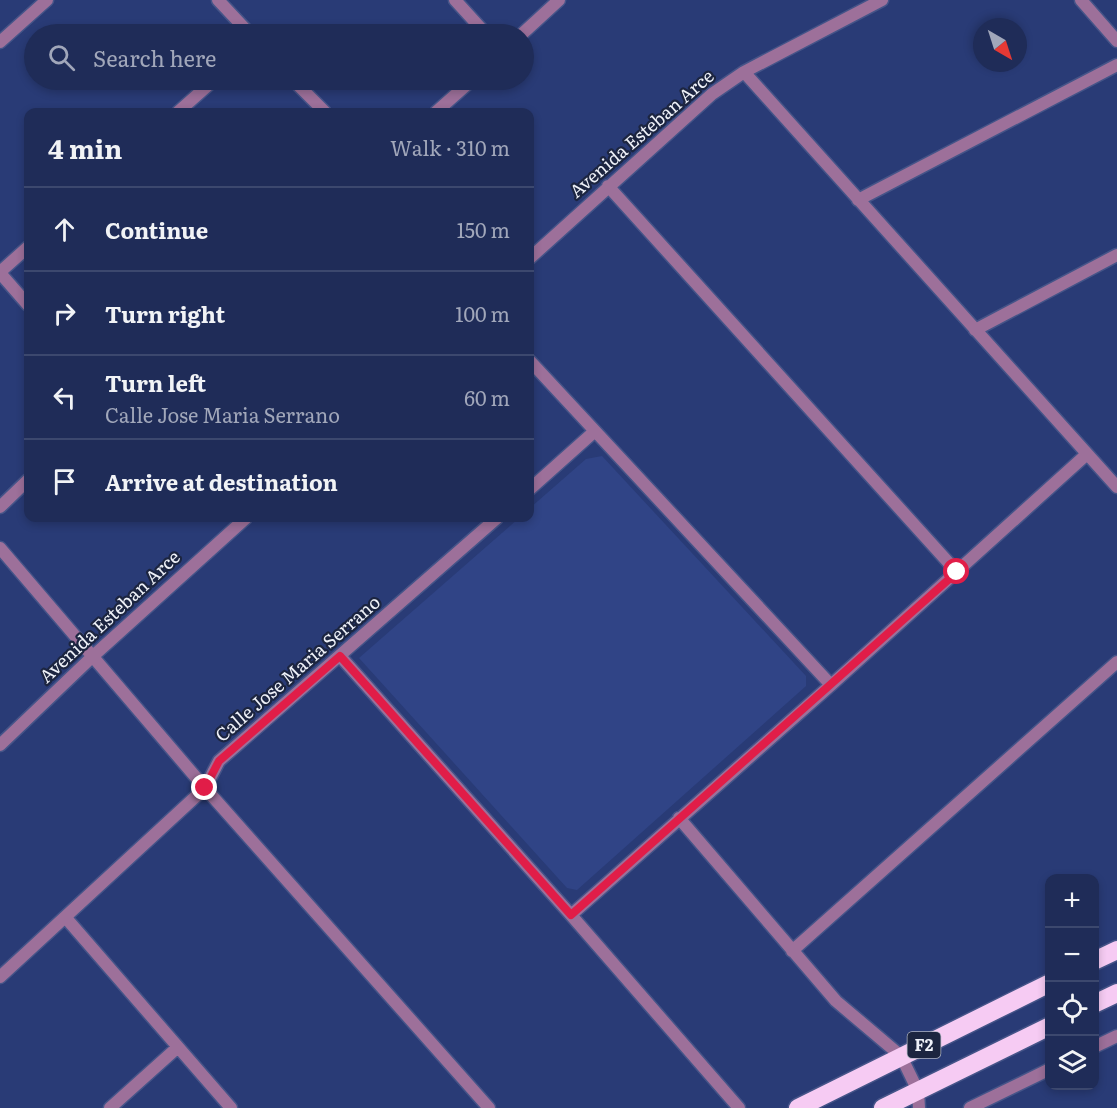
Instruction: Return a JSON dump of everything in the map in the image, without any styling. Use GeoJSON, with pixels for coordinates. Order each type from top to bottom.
{"type":"FeatureCollection","features":[{"type":"Feature","properties":{"kind":"highway"},"geometry":{"type":"LineString","coordinates":[[1099,959],[1117,950]]}},
{"type":"Feature","properties":{"kind":"highway","name":"F2"},"geometry":{"type":"LineString","coordinates":[[798,1108],[1045,985]]}},
{"type":"Feature","properties":{"kind":"highway"},"geometry":{"type":"LineString","coordinates":[[1099,1002],[1117,993]]}},
{"type":"Feature","properties":{"kind":"highway","name":"F2"},"geometry":{"type":"LineString","coordinates":[[883,1108],[919,1099],[1045,1029]]}},
{"type":"Feature","properties":{"kind":"street"},"geometry":{"type":"LineString","coordinates":[[0,42],[47,0]]}},
{"type":"Feature","properties":{"kind":"street"},"geometry":{"type":"LineString","coordinates":[[218,0],[241,24]]}},
{"type":"Feature","properties":{"kind":"street"},"geometry":{"type":"LineString","coordinates":[[455,0],[477,24]]}},
{"type":"Feature","properties":{"kind":"street"},"geometry":{"type":"LineString","coordinates":[[533,24],[559,0]]}},
{"type":"Feature","properties":{"kind":"street","name":"Avenida Esteban Arce"},"geometry":{"type":"LineString","coordinates":[[534,254],[712,94],[744,72],[861,4],[882,0]]}},
{"type":"Feature","properties":{"kind":"street"},"geometry":{"type":"LineString","coordinates":[[1082,0],[1117,41]]}},
{"type":"Feature","properties":{"kind":"street"},"geometry":{"type":"LineString","coordinates":[[858,200],[1117,65]]}},
{"type":"Feature","properties":{"kind":"street"},"geometry":{"type":"LineString","coordinates":[[744,72],[1117,487]]}},
{"type":"Feature","properties":{"kind":"street"},"geometry":{"type":"LineString","coordinates":[[182,108],[203,90]]}},
{"type":"Feature","properties":{"kind":"street"},"geometry":{"type":"LineString","coordinates":[[303,90],[321,108]]}},
{"type":"Feature","properties":{"kind":"street"},"geometry":{"type":"LineString","coordinates":[[440,108],[461,90]]}},
{"type":"Feature","properties":{"kind":"street"},"geometry":{"type":"LineString","coordinates":[[608,186],[957,572]]}},
{"type":"Feature","properties":{"kind":"street"},"geometry":{"type":"LineString","coordinates":[[24,251],[0,273],[24,300]]}},
{"type":"Feature","properties":{"kind":"street"},"geometry":{"type":"LineString","coordinates":[[975,330],[1117,255]]}},
{"type":"Feature","properties":{"kind":"street"},"geometry":{"type":"LineString","coordinates":[[534,365],[831,685]]}},
{"type":"Feature","properties":{"kind":"street"},"geometry":{"type":"LineString","coordinates":[[534,485],[595,431]]}},
{"type":"Feature","properties":{"kind":"street"},"geometry":{"type":"LineString","coordinates":[[571,915],[1087,454]]}},
{"type":"Feature","properties":{"kind":"street"},"geometry":{"type":"LineString","coordinates":[[0,507],[24,484]]}},
{"type":"Feature","properties":{"kind":"street","name":"Avenida Esteban Arce"},"geometry":{"type":"LineString","coordinates":[[0,745],[92,657],[242,522]]}},
{"type":"Feature","properties":{"kind":"street","name":"Calle Jose Maria Serrano"},"geometry":{"type":"LineString","coordinates":[[0,977],[205,788],[219,761],[493,522]]}},
{"type":"Feature","properties":{"kind":"street"},"geometry":{"type":"LineString","coordinates":[[0,548],[205,788],[489,1108]]}},
{"type":"Feature","properties":{"kind":"street"},"geometry":{"type":"LineString","coordinates":[[340,656],[739,1108]]}},
{"type":"Feature","properties":{"kind":"street"},"geometry":{"type":"LineString","coordinates":[[792,951],[1117,662]]}},
{"type":"Feature","properties":{"kind":"street"},"geometry":{"type":"LineString","coordinates":[[679,818],[836,1001],[901,1056],[919,1099]]}},
{"type":"Feature","properties":{"kind":"street"},"geometry":{"type":"LineString","coordinates":[[66,918],[231,1108]]}},
{"type":"Feature","properties":{"kind":"street"},"geometry":{"type":"LineString","coordinates":[[1099,1045],[1117,1036]]}},
{"type":"Feature","properties":{"kind":"street"},"geometry":{"type":"LineString","coordinates":[[110,1108],[178,1047]]}},
{"type":"Feature","properties":{"kind":"street"},"geometry":{"type":"LineString","coordinates":[[970,1108],[1045,1071]]}},
{"type":"Feature","properties":{"kind":"shaded area"},"geometry":{"type":"Polygon","coordinates":[[[602,456],[806,676],[806,686],[577,890],[567,888],[359,658],[514,522],[534,522],[534,504],[586,459],[602,456]]]}},
{"type":"Feature","properties":{"kind":"route"},"geometry":{"type":"LineString","coordinates":[[205,788],[219,761],[340,656],[571,915],[957,572]]}}]}
